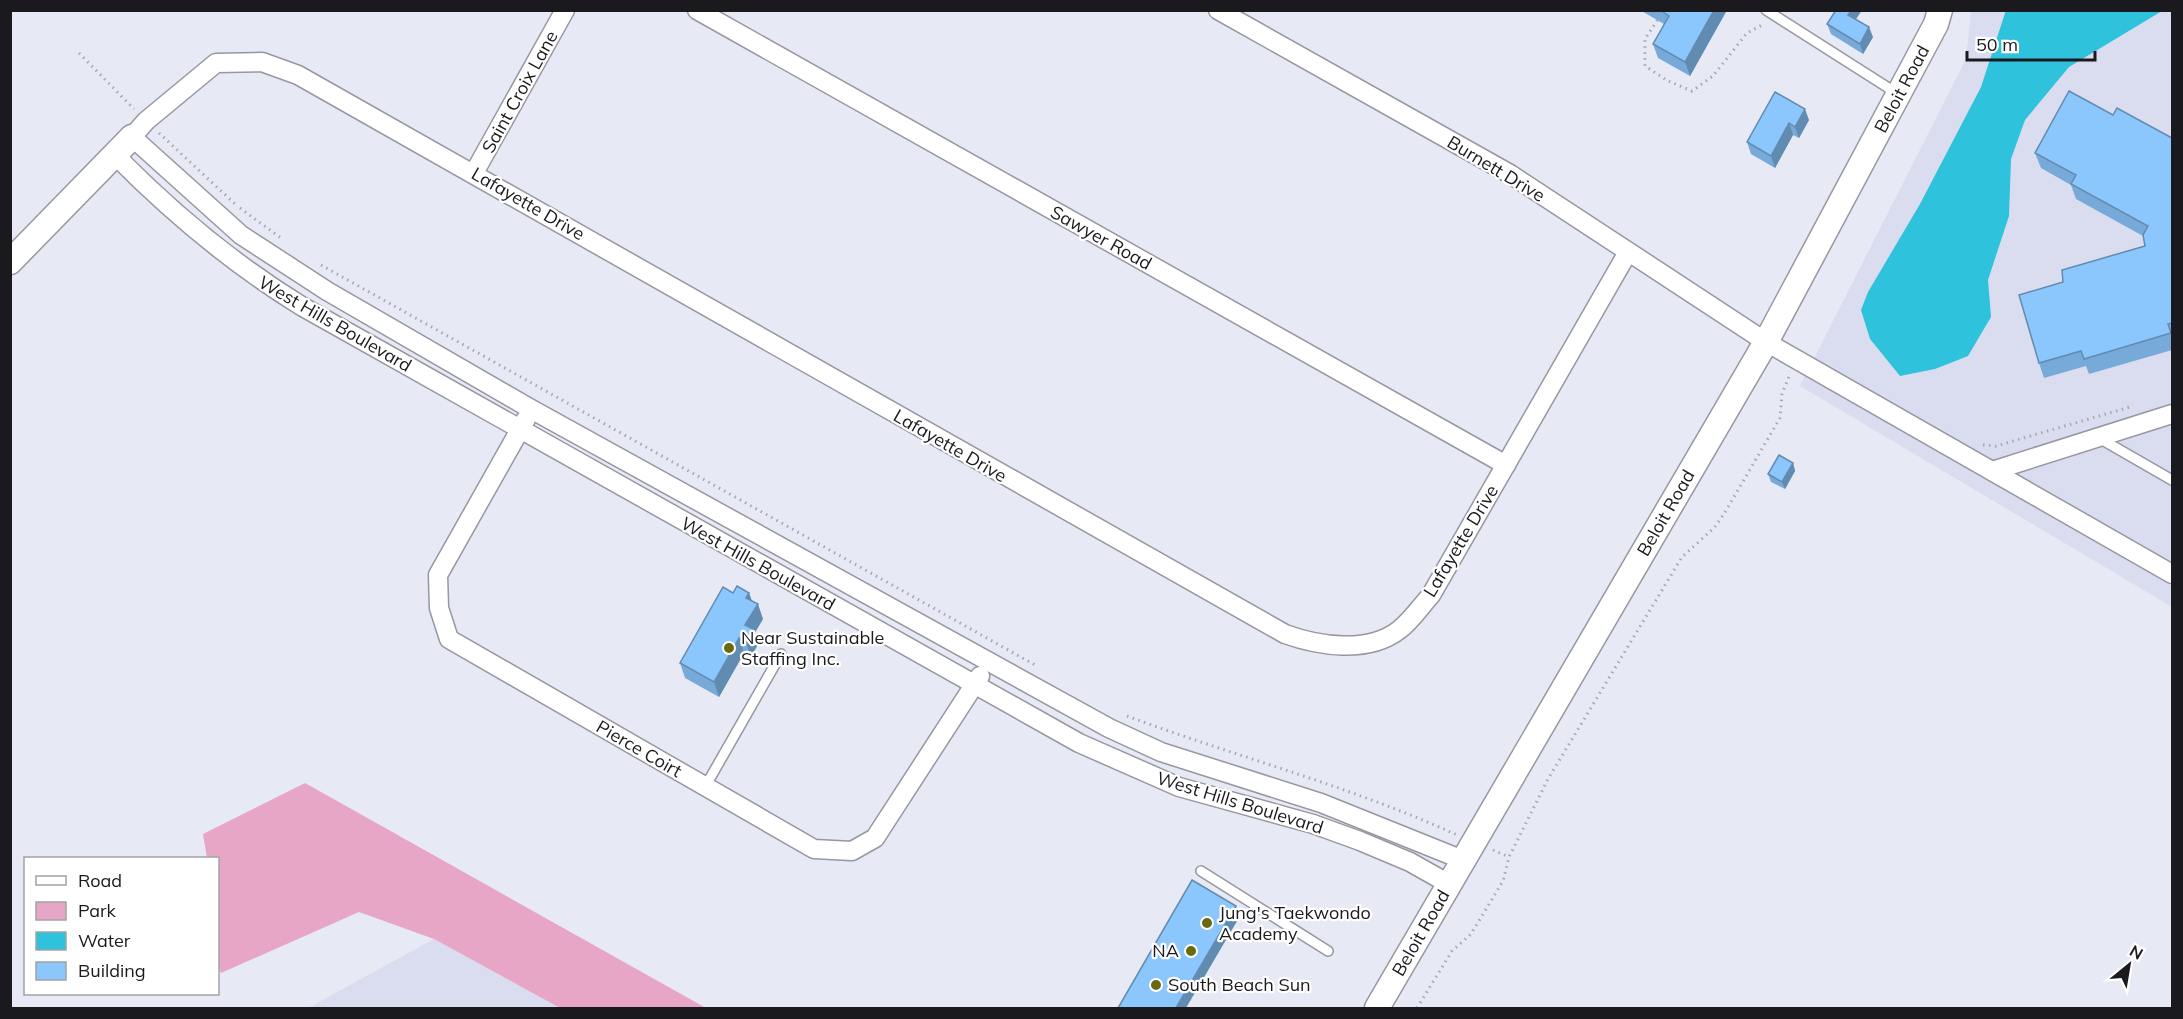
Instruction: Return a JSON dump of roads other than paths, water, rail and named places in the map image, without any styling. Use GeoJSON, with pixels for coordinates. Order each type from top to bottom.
{"type":"FeatureCollection","features":[{"type":"Feature","properties":{"kind":"main road","name":"Beloit Road"},"geometry":{"type":"LineString","coordinates":[[1377,1008],[1766,342],[1936,24],[1940,10]]}},
{"type":"Feature","properties":{"kind":"main road"},"geometry":{"type":"LineString","coordinates":[[10,262],[139,129]]}},
{"type":"Feature","properties":{"kind":"street","name":"Saint Croix Lane"},"geometry":{"type":"LineString","coordinates":[[474,173],[565,10]]}},
{"type":"Feature","properties":{"kind":"street","name":"Sawyer Road"},"geometry":{"type":"LineString","coordinates":[[697,10],[1506,465]]}},
{"type":"Feature","properties":{"kind":"street","name":"Burnett Drive"},"geometry":{"type":"LineString","coordinates":[[1218,10],[1510,174],[1766,342],[2172,574]]}},
{"type":"Feature","properties":{"kind":"street","name":"Lafayette Drive"},"geometry":{"type":"LineString","coordinates":[[139,129],[216,63],[262,62],[298,75],[474,173],[1045,501],[1285,634],[1308,643],[1332,645],[1379,640],[1399,630],[1431,595],[1628,252]]}},
{"type":"Feature","properties":{"kind":"street","name":"West Hills Boulevard"},"geometry":{"type":"LineString","coordinates":[[139,129],[221,218],[271,257],[531,409],[1109,728],[1161,752],[1468,851]]}},
{"type":"Feature","properties":{"kind":"street","name":"West Hills Boulevard"},"geometry":{"type":"LineString","coordinates":[[115,155],[184,222],[250,274],[303,308],[1079,743],[1127,766],[1202,795],[1313,824],[1360,841],[1410,862],[1449,884]]}},
{"type":"Feature","properties":{"kind":"street","name":"Pierce Coirt"},"geometry":{"type":"LineString","coordinates":[[531,409],[438,575],[439,608],[449,639],[814,849],[852,851],[875,838],[990,663]]}},
{"type":"Feature","properties":{"kind":"street"},"geometry":{"type":"LineString","coordinates":[[1992,471],[2170,417]]}},
{"type":"Feature","properties":{"kind":"lane"},"geometry":{"type":"LineString","coordinates":[[1766,10],[1899,94]]}},
{"type":"Feature","properties":{"kind":"lane"},"geometry":{"type":"LineString","coordinates":[[2099,438],[2172,480]]}},
{"type":"Feature","properties":{"kind":"lane"},"geometry":{"type":"LineString","coordinates":[[705,787],[781,654]]}},
{"type":"Feature","properties":{"kind":"lane"},"geometry":{"type":"LineString","coordinates":[[1201,872],[1328,951]]}},
{"type":"Feature","properties":{"kind":"water"},"geometry":{"type":"Polygon","coordinates":[[[2006,10],[2162,11],[2069,67],[2025,120],[2011,159],[2009,216],[1988,280],[1991,317],[1968,356],[1935,369],[1900,376],[1870,339],[1861,310],[1868,292],[1920,204],[1981,87],[2006,10]]]}},
{"type":"Feature","properties":{"kind":"place","name":"Near Sustainable Staffing Inc."},"geometry":{"type":"Point","coordinates":[729,648]}},
{"type":"Feature","properties":{"kind":"place","name":"Jung's Taekwondo Academy"},"geometry":{"type":"Point","coordinates":[1207,923]}},
{"type":"Feature","properties":{"kind":"place","name":"NA"},"geometry":{"type":"Point","coordinates":[1191,951]}},
{"type":"Feature","properties":{"kind":"place","name":"South Beach Sun"},"geometry":{"type":"Point","coordinates":[1156,985]}}]}
